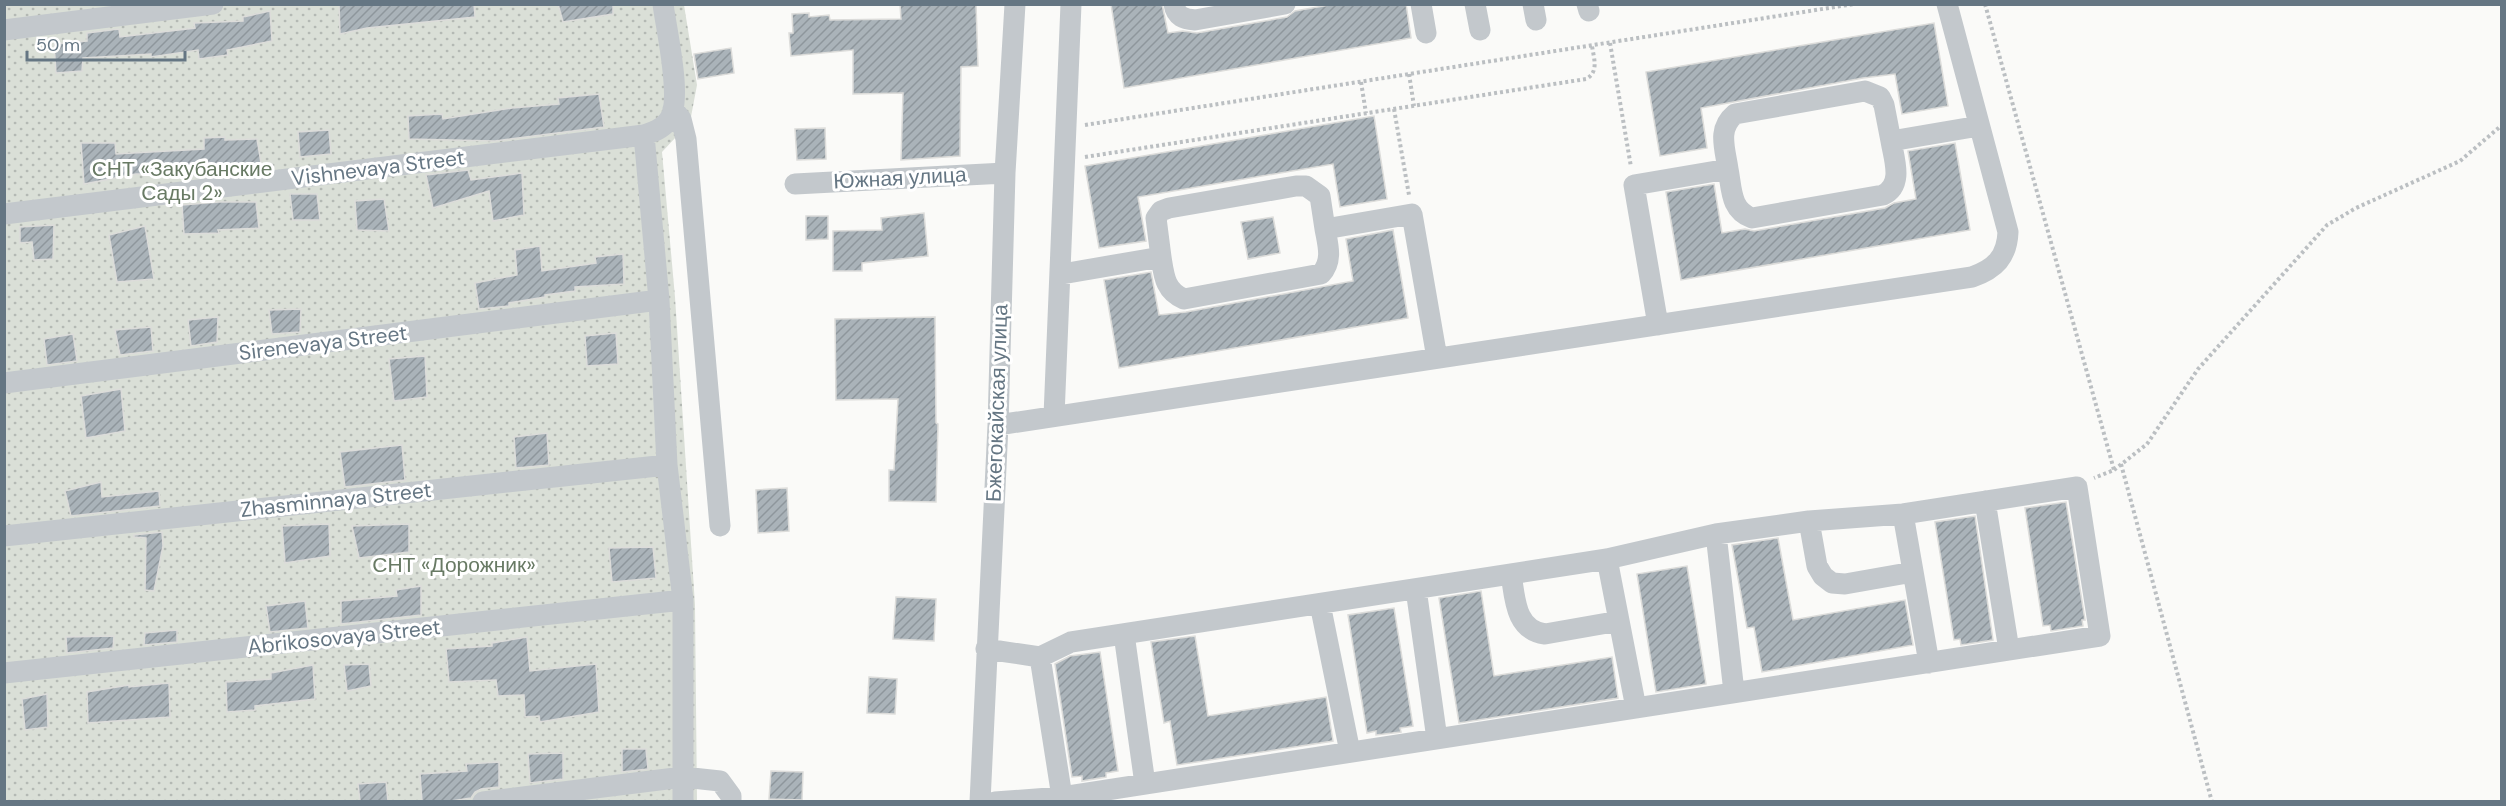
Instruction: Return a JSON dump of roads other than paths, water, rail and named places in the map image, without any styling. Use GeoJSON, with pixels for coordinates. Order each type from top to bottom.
{"type":"FeatureCollection","features":[{"type":"Feature","properties":{"kind":"street"},"geometry":{"type":"LineString","coordinates":[[4,30],[213,4]]}},
{"type":"Feature","properties":{"kind":"street"},"geometry":{"type":"LineString","coordinates":[[663,4],[676,94],[670,120],[660,129],[644,135],[650,301],[683,600],[683,801]]}},
{"type":"Feature","properties":{"kind":"street","name":"Бжегокайская улица"},"geometry":{"type":"LineString","coordinates":[[980,801],[998,425],[1005,173],[1015,4]]}},
{"type":"Feature","properties":{"kind":"street"},"geometry":{"type":"LineString","coordinates":[[1054,416],[1062,274],[1071,4]]}},
{"type":"Feature","properties":{"kind":"street"},"geometry":{"type":"LineString","coordinates":[[1174,4],[1178,15],[1185,19],[1195,20],[1285,4]]}},
{"type":"Feature","properties":{"kind":"street"},"geometry":{"type":"LineString","coordinates":[[1421,4],[1426,33]]}},
{"type":"Feature","properties":{"kind":"street"},"geometry":{"type":"LineString","coordinates":[[1475,4],[1480,30]]}},
{"type":"Feature","properties":{"kind":"street"},"geometry":{"type":"LineString","coordinates":[[998,425],[1972,277],[1988,271],[1999,262],[2005,252],[2007,232],[1947,4]]}},
{"type":"Feature","properties":{"kind":"street"},"geometry":{"type":"LineString","coordinates":[[1865,91],[1880,97],[1884,105],[1896,174],[1895,185],[1890,191],[1872,197],[1752,218],[1738,210],[1734,202],[1728,169],[1722,133],[1727,120],[1735,114],[1865,91]]}},
{"type":"Feature","properties":{"kind":"street"},"geometry":{"type":"LineString","coordinates":[[673,109],[681,119],[686,139],[720,525]]}},
{"type":"Feature","properties":{"kind":"street"},"geometry":{"type":"LineString","coordinates":[[1891,141],[1979,126]]}},
{"type":"Feature","properties":{"kind":"street","name":"Vishnevaya Street"},"geometry":{"type":"LineString","coordinates":[[4,214],[644,135]]}},
{"type":"Feature","properties":{"kind":"street"},"geometry":{"type":"LineString","coordinates":[[1658,325],[1634,185],[1728,169]]}},
{"type":"Feature","properties":{"kind":"street","name":"Южная улица"},"geometry":{"type":"LineString","coordinates":[[795,184],[1005,173]]}},
{"type":"Feature","properties":{"kind":"street"},"geometry":{"type":"LineString","coordinates":[[1296,186],[1306,186],[1320,196],[1329,252],[1327,267],[1321,274],[1184,299],[1169,290],[1161,257],[1156,218],[1161,211],[1296,186]]}},
{"type":"Feature","properties":{"kind":"street"},"geometry":{"type":"LineString","coordinates":[[1325,229],[1412,214],[1437,358]]}},
{"type":"Feature","properties":{"kind":"street"},"geometry":{"type":"LineString","coordinates":[[1062,274],[1161,257]]}},
{"type":"Feature","properties":{"kind":"street","name":"Sirenevaya Street"},"geometry":{"type":"LineString","coordinates":[[4,383],[650,301]]}},
{"type":"Feature","properties":{"kind":"street","name":"Zhasminnaya Street"},"geometry":{"type":"LineString","coordinates":[[4,536],[667,465]]}},
{"type":"Feature","properties":{"kind":"street"},"geometry":{"type":"LineString","coordinates":[[986,649],[1040,657],[1071,642],[1607,559],[1716,534],[1809,521],[1903,514],[2077,487],[2100,636],[1062,797],[995,801]]}},
{"type":"Feature","properties":{"kind":"street"},"geometry":{"type":"LineString","coordinates":[[1985,501],[2009,650]]}},
{"type":"Feature","properties":{"kind":"street"},"geometry":{"type":"LineString","coordinates":[[1903,514],[1929,663]]}},
{"type":"Feature","properties":{"kind":"street"},"geometry":{"type":"LineString","coordinates":[[1809,521],[1817,566],[1823,576],[1832,583],[1845,584],[1913,572]]}},
{"type":"Feature","properties":{"kind":"street"},"geometry":{"type":"LineString","coordinates":[[1716,534],[1734,692]]}},
{"type":"Feature","properties":{"kind":"street"},"geometry":{"type":"LineString","coordinates":[[1607,559],[1636,708]]}},
{"type":"Feature","properties":{"kind":"street"},"geometry":{"type":"LineString","coordinates":[[1511,574],[1519,615],[1535,633],[1545,634],[1619,621]]}},
{"type":"Feature","properties":{"kind":"street"},"geometry":{"type":"LineString","coordinates":[[1416,589],[1437,739]]}},
{"type":"Feature","properties":{"kind":"street","name":"Abrikosovaya Street"},"geometry":{"type":"LineString","coordinates":[[4,674],[683,600]]}},
{"type":"Feature","properties":{"kind":"street"},"geometry":{"type":"LineString","coordinates":[[1320,604],[1350,752]]}},
{"type":"Feature","properties":{"kind":"street"},"geometry":{"type":"LineString","coordinates":[[1124,634],[1145,784]]}},
{"type":"Feature","properties":{"kind":"street"},"geometry":{"type":"LineString","coordinates":[[1040,657],[1062,797]]}},
{"type":"Feature","properties":{"kind":"street"},"geometry":{"type":"LineString","coordinates":[[483,801],[683,777],[720,781],[731,796],[731,801]]}},
{"type":"Feature","properties":{"kind":"park label","name":"СНТ «Закубанские Сады 2»"},"geometry":{"type":"Point","coordinates":[182,181]}},
{"type":"Feature","properties":{"kind":"park label","name":"СНТ «Дорожник»"},"geometry":{"type":"Point","coordinates":[454,565]}}]}
